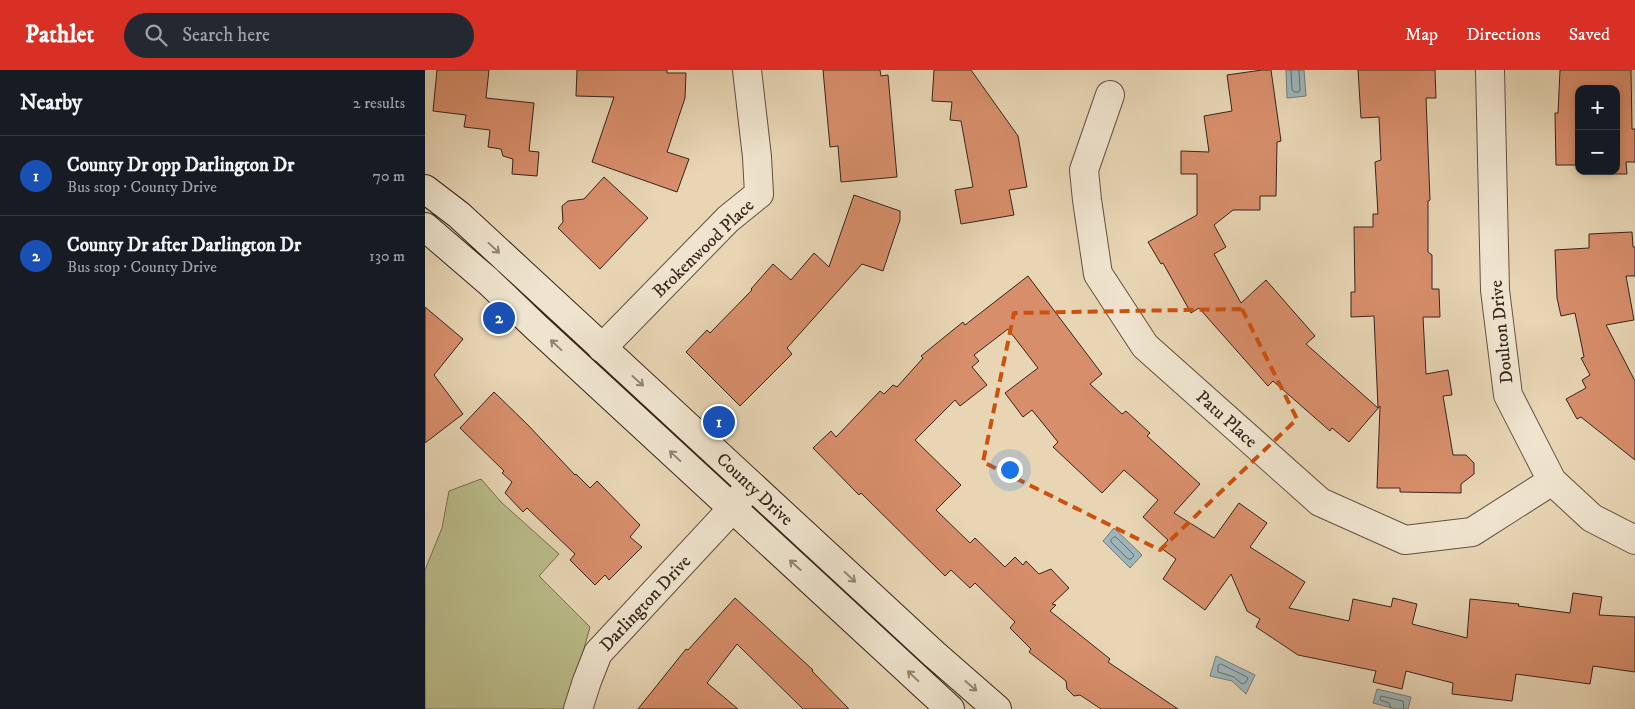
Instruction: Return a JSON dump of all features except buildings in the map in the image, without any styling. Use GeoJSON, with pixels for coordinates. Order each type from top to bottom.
{"type":"FeatureCollection","features":[{"type":"Feature","properties":{"kind":"street","name":"Brokenwood Place"},"geometry":{"type":"LineString","coordinates":[[602,348],[728,219],[759,194],[757,157],[747,70]]}},
{"type":"Feature","properties":{"kind":"street","name":"Doulton Drive"},"geometry":{"type":"LineString","coordinates":[[1490,70],[1495,290],[1508,395],[1552,481],[1592,518],[1635,540]]}},
{"type":"Feature","properties":{"kind":"street","name":"Patu Place"},"geometry":{"type":"LineString","coordinates":[[1110,95],[1084,170],[1098,274],[1145,346],[1320,502],[1405,540],[1472,532],[1552,481]]}},
{"type":"Feature","properties":{"kind":"street","name":"County Drive"},"geometry":{"type":"LineString","coordinates":[[425,189],[459,215],[933,654],[997,709]]}},
{"type":"Feature","properties":{"kind":"street","name":"County Drive"},"geometry":{"type":"LineString","coordinates":[[425,227],[488,281],[949,709]]}},
{"type":"Feature","properties":{"kind":"street","name":"Darlington Drive"},"geometry":{"type":"LineString","coordinates":[[578,709],[598,653],[732,509],[750,485]]}},
{"type":"Feature","properties":{"kind":"highlighted area"},"geometry":{"type":"Polygon","coordinates":[[[1242,309],[1297,419],[1160,550],[983,462],[1014,313],[1242,309]]]}},
{"type":"Feature","properties":{"kind":"green space"},"geometry":{"type":"Polygon","coordinates":[[[481,479],[501,502],[559,554],[539,576],[590,627],[567,709],[425,709],[425,570],[442,528],[449,491],[481,479]]]}},
{"type":"Feature","properties":{"kind":"water"},"geometry":{"type":"Polygon","coordinates":[[[1286,70],[1304,70],[1306,96],[1287,98],[1286,70]]]}},
{"type":"Feature","properties":{"kind":"water"},"geometry":{"type":"Polygon","coordinates":[[[1114,528],[1142,555],[1130,568],[1103,541],[1114,528]]]}},
{"type":"Feature","properties":{"kind":"water"},"geometry":{"type":"Polygon","coordinates":[[[1216,656],[1255,675],[1246,694],[1232,681],[1210,676],[1216,656]]]}},
{"type":"Feature","properties":{"kind":"water"},"geometry":{"type":"Polygon","coordinates":[[[1377,689],[1411,697],[1408,709],[1396,709],[1373,703],[1377,689]]]}},
{"type":"Feature","properties":{"kind":"place","name":"County Dr after Darlington Dr"},"geometry":{"type":"Point","coordinates":[499,318]}},
{"type":"Feature","properties":{"kind":"place","name":"County Dr opp Darlington Dr"},"geometry":{"type":"Point","coordinates":[719,422]}}]}
